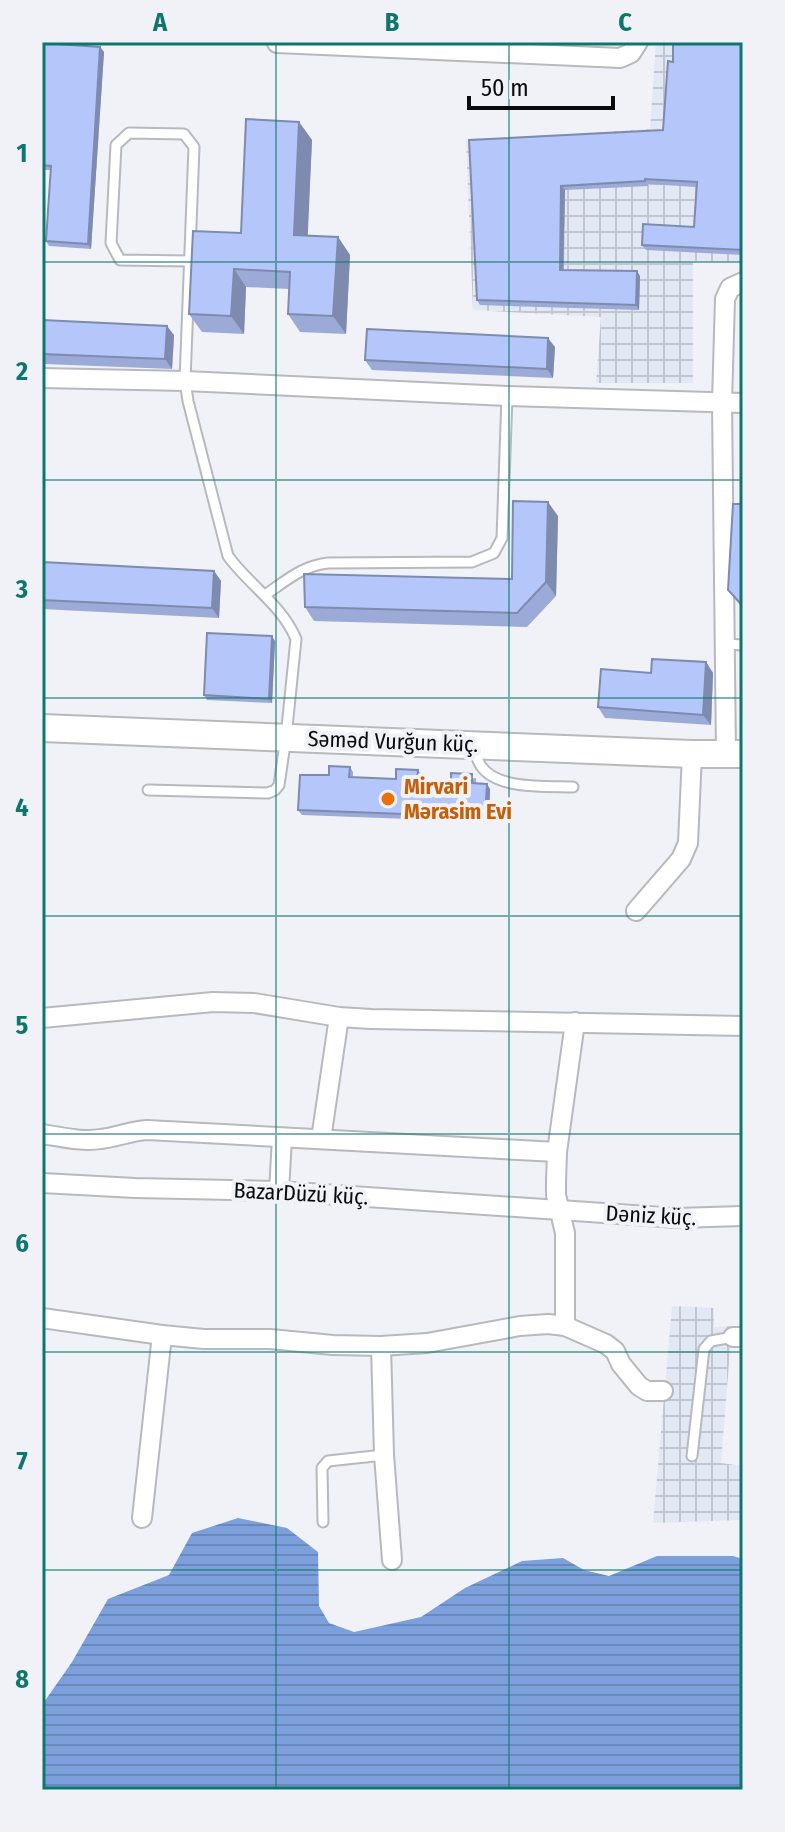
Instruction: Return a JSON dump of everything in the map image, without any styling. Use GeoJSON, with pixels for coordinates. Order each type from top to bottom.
{"type":"FeatureCollection","features":[{"type":"Feature","properties":{"kind":"main road","name":"Səməd Vurğun küç."},"geometry":{"type":"LineString","coordinates":[[42,728],[734,754]]}},
{"type":"Feature","properties":{"kind":"street"},"geometry":{"type":"LineString","coordinates":[[277,43],[410,46],[620,58],[631,53],[638,42]]}},
{"type":"Feature","properties":{"kind":"street"},"geometry":{"type":"LineString","coordinates":[[734,754],[734,644],[722,402],[725,299],[730,288],[743,282]]}},
{"type":"Feature","properties":{"kind":"street"},"geometry":{"type":"LineString","coordinates":[[42,378],[743,403]]}},
{"type":"Feature","properties":{"kind":"street"},"geometry":{"type":"LineString","coordinates":[[636,911],[681,859],[688,843],[692,754]]}},
{"type":"Feature","properties":{"kind":"street"},"geometry":{"type":"LineString","coordinates":[[42,1018],[213,1002],[254,1003],[371,1019],[743,1026]]}},
{"type":"Feature","properties":{"kind":"street"},"geometry":{"type":"LineString","coordinates":[[321,1139],[339,1017]]}},
{"type":"Feature","properties":{"kind":"street"},"geometry":{"type":"LineString","coordinates":[[565,1326],[565,1233],[556,1181],[557,1152],[575,1022]]}},
{"type":"Feature","properties":{"kind":"street"},"geometry":{"type":"LineString","coordinates":[[42,1134],[94,1140],[147,1130],[557,1152]]}},
{"type":"Feature","properties":{"kind":"street"},"geometry":{"type":"LineString","coordinates":[[279,1191],[282,1138]]}},
{"type":"Feature","properties":{"kind":"street","name":"BazarDüzü küç."},"geometry":{"type":"LineString","coordinates":[[42,1183],[279,1191],[560,1210]]}},
{"type":"Feature","properties":{"kind":"street","name":"Dəniz küç."},"geometry":{"type":"LineString","coordinates":[[560,1210],[677,1218],[743,1216]]}},
{"type":"Feature","properties":{"kind":"street"},"geometry":{"type":"LineString","coordinates":[[42,1318],[204,1339],[270,1339],[381,1346],[427,1343],[548,1324],[565,1326],[606,1344],[615,1351],[621,1364],[639,1386],[647,1391],[663,1391]]}},
{"type":"Feature","properties":{"kind":"street"},"geometry":{"type":"LineString","coordinates":[[142,1518],[162,1335]]}},
{"type":"Feature","properties":{"kind":"street"},"geometry":{"type":"LineString","coordinates":[[381,1346],[384,1455],[392,1560]]}},
{"type":"Feature","properties":{"kind":"lane"},"geometry":{"type":"LineString","coordinates":[[148,790],[268,793],[275,790],[279,785],[286,737],[296,639],[290,624],[228,556],[185,381],[194,147],[184,134],[129,133],[116,145],[111,243],[120,260],[189,261]]}},
{"type":"Feature","properties":{"kind":"lane"},"geometry":{"type":"LineString","coordinates":[[265,595],[313,565],[472,562],[494,553],[502,538],[507,396]]}},
{"type":"Feature","properties":{"kind":"lane"},"geometry":{"type":"LineString","coordinates":[[471,745],[482,767],[492,776],[509,783],[573,787]]}},
{"type":"Feature","properties":{"kind":"lane"},"geometry":{"type":"LineString","coordinates":[[692,1456],[704,1349],[711,1341],[738,1337]]}},
{"type":"Feature","properties":{"kind":"lane"},"geometry":{"type":"LineString","coordinates":[[323,1522],[322,1468],[328,1461],[384,1455]]}},
{"type":"Feature","properties":{"kind":"shaded area"},"geometry":{"type":"Polygon","coordinates":[[[656,42],[743,42],[743,262],[693,261],[693,383],[596,383],[601,317],[473,310],[466,140],[650,129],[656,42]]]}},
{"type":"Feature","properties":{"kind":"shaded area"},"geometry":{"type":"Polygon","coordinates":[[[672,1306],[714,1308],[714,1327],[732,1326],[721,1463],[743,1466],[743,1520],[653,1523],[672,1306]]]}},
{"type":"Feature","properties":{"kind":"water"},"geometry":{"type":"Polygon","coordinates":[[[238,1518],[287,1528],[318,1552],[319,1606],[329,1623],[354,1632],[421,1617],[465,1588],[522,1561],[563,1558],[584,1570],[609,1576],[657,1556],[733,1556],[743,1559],[743,1790],[42,1790],[42,1705],[72,1662],[108,1599],[169,1575],[192,1533],[238,1518]]]}},
{"type":"Feature","properties":{"kind":"building"},"geometry":{"type":"Polygon","coordinates":[[[673,42],[743,42],[743,250],[642,245],[643,224],[694,227],[697,182],[645,179],[561,186],[560,270],[637,271],[636,305],[477,300],[469,140],[663,130],[668,61],[673,62],[673,42]]]}},
{"type":"Feature","properties":{"kind":"building"},"geometry":{"type":"Polygon","coordinates":[[[42,43],[100,47],[88,244],[46,241],[51,166],[42,165],[42,43]]]}},
{"type":"Feature","properties":{"kind":"building"},"geometry":{"type":"Polygon","coordinates":[[[246,119],[299,122],[294,235],[338,237],[333,316],[288,314],[290,272],[234,269],[231,316],[189,314],[193,231],[241,233],[246,119]]]}},
{"type":"Feature","properties":{"kind":"building"},"geometry":{"type":"Polygon","coordinates":[[[42,320],[167,326],[165,359],[42,354],[42,320]]]}},
{"type":"Feature","properties":{"kind":"building"},"geometry":{"type":"Polygon","coordinates":[[[367,329],[548,338],[547,369],[365,360],[367,329]]]}},
{"type":"Feature","properties":{"kind":"building"},"geometry":{"type":"Polygon","coordinates":[[[513,501],[548,502],[546,582],[517,613],[305,607],[304,574],[512,579],[513,501]]]}},
{"type":"Feature","properties":{"kind":"building"},"geometry":{"type":"Polygon","coordinates":[[[733,504],[743,504],[743,606],[728,590],[733,504]]]}},
{"type":"Feature","properties":{"kind":"building"},"geometry":{"type":"Polygon","coordinates":[[[42,562],[214,571],[212,608],[42,600],[42,562]]]}},
{"type":"Feature","properties":{"kind":"building"},"geometry":{"type":"Polygon","coordinates":[[[207,633],[272,636],[269,699],[204,695],[207,633]]]}},
{"type":"Feature","properties":{"kind":"building"},"geometry":{"type":"Polygon","coordinates":[[[652,659],[706,662],[703,715],[598,707],[601,669],[651,673],[652,659]]]}},
{"type":"Feature","properties":{"kind":"building"},"geometry":{"type":"Polygon","coordinates":[[[329,766],[350,767],[349,777],[396,779],[396,769],[418,770],[417,781],[451,782],[451,773],[472,774],[472,783],[487,784],[485,817],[298,810],[300,775],[329,775],[329,766]]]}},
{"type":"Feature","properties":{"kind":"place","name":"Mirvari Mərasim Evi"},"geometry":{"type":"Point","coordinates":[388,799]}}]}
